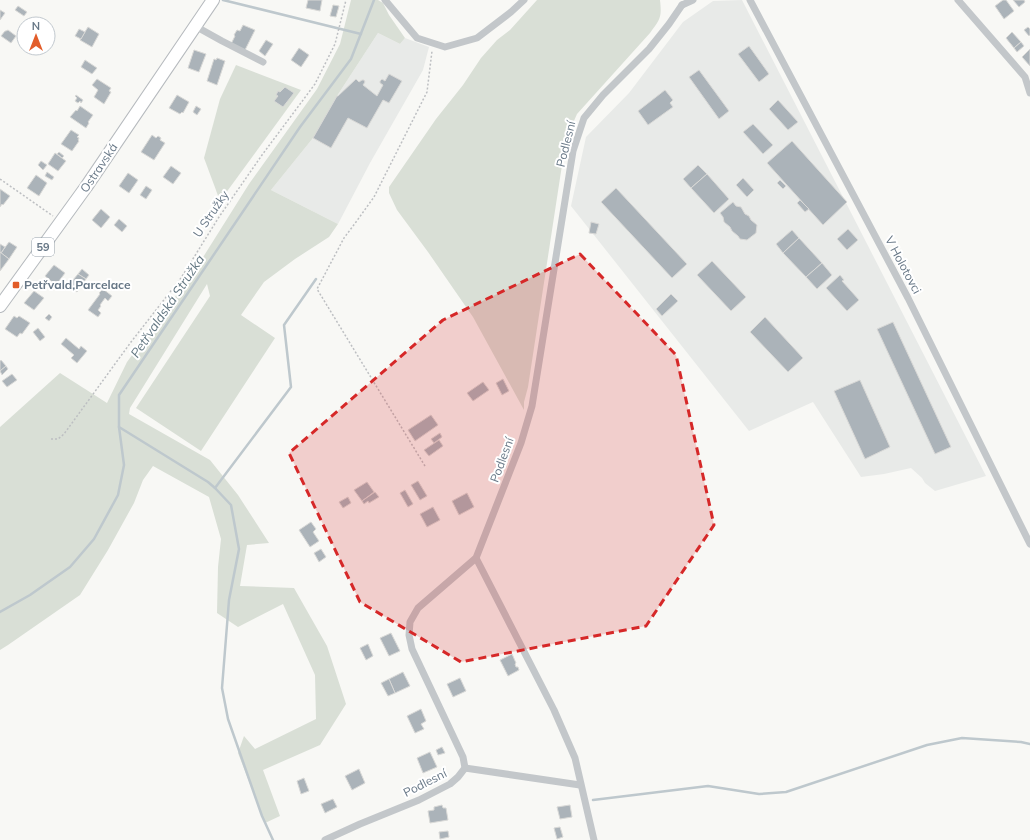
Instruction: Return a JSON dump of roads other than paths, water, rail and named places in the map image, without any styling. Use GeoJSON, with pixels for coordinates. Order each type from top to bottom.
{"type":"FeatureCollection","features":[{"type":"Feature","properties":{"kind":"main road","name":"Ostravská"},"geometry":{"type":"LineString","coordinates":[[0,306],[86,187],[212,0]]}},
{"type":"Feature","properties":{"kind":"street"},"geometry":{"type":"LineString","coordinates":[[385,0],[416,38],[445,48],[477,38],[524,0]]}},
{"type":"Feature","properties":{"kind":"street"},"geometry":{"type":"LineString","coordinates":[[679,3],[693,0]]}},
{"type":"Feature","properties":{"kind":"street","name":"V Holotovci"},"geometry":{"type":"LineString","coordinates":[[750,0],[908,298],[1030,544]]}},
{"type":"Feature","properties":{"kind":"street"},"geometry":{"type":"LineString","coordinates":[[958,0],[1025,78],[1030,93]]}},
{"type":"Feature","properties":{"kind":"street","name":"Podlesní"},"geometry":{"type":"LineString","coordinates":[[325,840],[419,800],[450,784],[465,768],[463,757],[412,649],[409,635],[410,622],[418,608],[476,558],[521,443],[532,406],[573,151],[584,118],[603,95],[649,49],[669,24],[679,3]]}},
{"type":"Feature","properties":{"kind":"street"},"geometry":{"type":"LineString","coordinates":[[195,26],[263,62]]}},
{"type":"Feature","properties":{"kind":"street"},"geometry":{"type":"LineString","coordinates":[[476,558],[554,710],[575,758],[580,785],[594,840]]}},
{"type":"Feature","properties":{"kind":"street"},"geometry":{"type":"LineString","coordinates":[[465,768],[580,785]]}},
{"type":"Feature","properties":{"kind":"waterway"},"geometry":{"type":"LineString","coordinates":[[223,0],[361,34]]}},
{"type":"Feature","properties":{"kind":"waterway","name":"Petřvaldská Stružka"},"geometry":{"type":"LineString","coordinates":[[0,612],[30,595],[70,567],[94,539],[118,495],[124,465],[119,427],[119,395],[300,127],[351,59],[374,0]]}},
{"type":"Feature","properties":{"kind":"waterway"},"geometry":{"type":"LineString","coordinates":[[215,488],[291,387],[284,325],[316,279]]}},
{"type":"Feature","properties":{"kind":"waterway"},"geometry":{"type":"LineString","coordinates":[[119,427],[208,482],[231,505],[239,549],[229,600],[222,688],[228,719],[262,816],[273,840]]}},
{"type":"Feature","properties":{"kind":"waterway"},"geometry":{"type":"LineString","coordinates":[[593,800],[708,786],[759,794],[786,792],[927,745],[962,738],[1021,742],[1030,744]]}},
{"type":"Feature","properties":{"kind":"place","name":"Petřvald,Parcelace"},"geometry":{"type":"Point","coordinates":[16,285]}}]}
